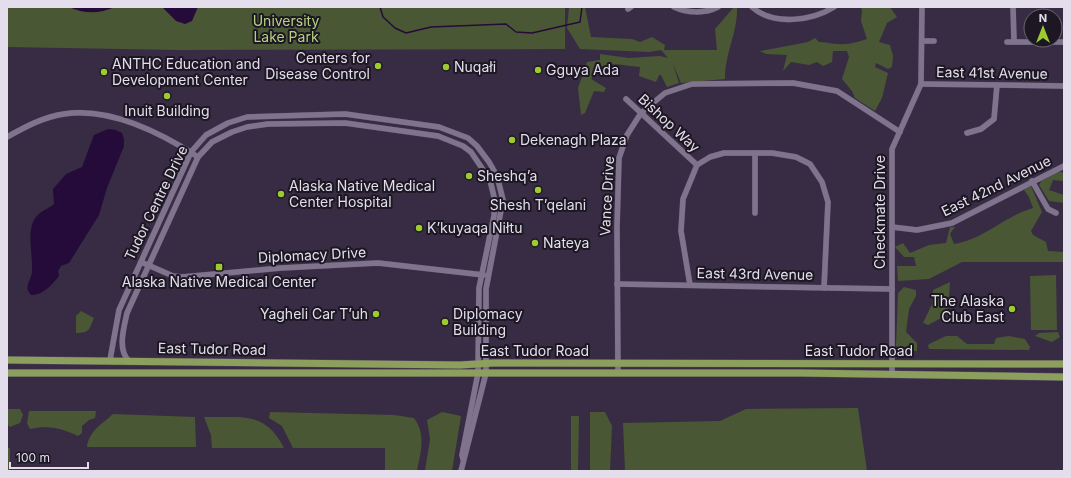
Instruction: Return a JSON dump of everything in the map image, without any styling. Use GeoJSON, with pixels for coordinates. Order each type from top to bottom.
{"type":"FeatureCollection","features":[{"type":"Feature","properties":{"kind":"main road","name":"East Tudor Road"},"geometry":{"type":"LineString","coordinates":[[7,360],[478,364],[1064,364]]}},
{"type":"Feature","properties":{"kind":"main road","name":"East Tudor Road"},"geometry":{"type":"LineString","coordinates":[[7,373],[892,374],[1064,377]]}},
{"type":"Feature","properties":{"kind":"street"},"geometry":{"type":"LineString","coordinates":[[674,7],[683,11],[700,12],[718,7]]}},
{"type":"Feature","properties":{"kind":"street"},"geometry":{"type":"LineString","coordinates":[[752,7],[758,13],[780,18],[799,19],[824,13],[834,7]]}},
{"type":"Feature","properties":{"kind":"street","name":"Checkmate Drive"},"geometry":{"type":"LineString","coordinates":[[892,374],[892,150],[921,84],[922,7]]}},
{"type":"Feature","properties":{"kind":"street"},"geometry":{"type":"LineString","coordinates":[[1013,7],[1014,41]]}},
{"type":"Feature","properties":{"kind":"street"},"geometry":{"type":"LineString","coordinates":[[922,41],[934,41]]}},
{"type":"Feature","properties":{"kind":"street"},"geometry":{"type":"LineString","coordinates":[[1007,42],[1064,42]]}},
{"type":"Feature","properties":{"kind":"street","name":"Vance Drive"},"geometry":{"type":"LineString","coordinates":[[618,373],[617,227],[619,158],[627,135],[641,113],[665,94],[692,84],[793,83],[836,91],[900,132]]}},
{"type":"Feature","properties":{"kind":"street","name":"East 41st Avenue"},"geometry":{"type":"LineString","coordinates":[[921,84],[1064,86]]}},
{"type":"Feature","properties":{"kind":"street"},"geometry":{"type":"LineString","coordinates":[[967,133],[981,129],[994,119],[997,85]]}},
{"type":"Feature","properties":{"kind":"street","name":"Bishop Way"},"geometry":{"type":"LineString","coordinates":[[626,99],[696,165]]}},
{"type":"Feature","properties":{"kind":"street"},"geometry":{"type":"LineString","coordinates":[[7,137],[46,118],[68,113],[88,113],[101,115],[128,123],[163,138],[198,157]]}},
{"type":"Feature","properties":{"kind":"street","name":"Tudor Centre Drive"},"geometry":{"type":"LineString","coordinates":[[110,360],[119,310],[191,152],[206,135],[247,117],[268,115],[345,114],[439,128],[454,132],[468,138],[478,147],[489,162],[501,191],[502,208],[486,288],[487,364],[482,373],[462,455],[463,462],[461,471]]}},
{"type":"Feature","properties":{"kind":"street","name":"Tudor Centre Drive"},"geometry":{"type":"LineString","coordinates":[[129,361],[122,352],[127,313],[198,157],[212,142],[232,132],[247,127],[268,124],[345,124],[438,136],[451,140],[463,146],[471,153],[490,180],[494,191],[494,216],[479,288],[478,364],[482,373]]}},
{"type":"Feature","properties":{"kind":"street"},"geometry":{"type":"LineString","coordinates":[[690,285],[680,231],[683,199],[696,165],[710,157],[724,153],[772,153],[796,157],[810,164],[822,182],[828,202],[824,288]]}},
{"type":"Feature","properties":{"kind":"street"},"geometry":{"type":"LineString","coordinates":[[755,153],[756,213]]}},
{"type":"Feature","properties":{"kind":"street","name":"East 42nd Avenue"},"geometry":{"type":"LineString","coordinates":[[892,227],[917,230],[952,223],[1064,166]]}},
{"type":"Feature","properties":{"kind":"street"},"geometry":{"type":"LineString","coordinates":[[1032,181],[1048,209],[1056,213]]}},
{"type":"Feature","properties":{"kind":"street","name":"Diplomacy Drive"},"geometry":{"type":"LineString","coordinates":[[141,262],[173,276],[182,277],[288,267],[378,263],[488,276]]}},
{"type":"Feature","properties":{"kind":"street","name":"East 43rd Avenue"},"geometry":{"type":"LineString","coordinates":[[617,284],[892,289]]}},
{"type":"Feature","properties":{"kind":"green space","name":"University Lake Park"},"geometry":{"type":"Polygon","coordinates":[[[7,7],[565,7],[565,49],[179,50],[7,47],[7,7]]]}},
{"type":"Feature","properties":{"kind":"green space"},"geometry":{"type":"Polygon","coordinates":[[[569,7],[585,7],[591,37],[632,39],[640,42],[652,37],[665,45],[664,50],[717,50],[715,29],[734,7],[737,7],[736,25],[727,60],[725,79],[681,83],[673,64],[679,83],[667,87],[661,75],[659,75],[656,82],[639,76],[640,67],[612,64],[607,65],[596,72],[591,79],[606,88],[604,92],[594,91],[585,113],[581,115],[578,88],[587,62],[600,60],[600,54],[629,58],[660,56],[668,58],[661,50],[649,52],[580,49],[567,28],[569,7]]]}},
{"type":"Feature","properties":{"kind":"green space"},"geometry":{"type":"Polygon","coordinates":[[[859,7],[890,7],[897,17],[887,23],[879,42],[890,45],[893,56],[892,67],[888,69],[876,63],[875,67],[888,73],[882,98],[875,111],[855,98],[852,91],[842,79],[849,57],[847,51],[833,51],[832,62],[823,66],[817,62],[809,65],[791,62],[783,71],[787,55],[766,54],[760,51],[808,42],[815,38],[819,42],[836,44],[853,43],[867,39],[861,21],[862,9],[859,7]]]}},
{"type":"Feature","properties":{"kind":"green space"},"geometry":{"type":"Polygon","coordinates":[[[1057,171],[1064,173],[1063,181],[1053,180],[1049,190],[1064,195],[1064,203],[1049,201],[1039,185],[1043,178],[1057,171]]]}},
{"type":"Feature","properties":{"kind":"green space"},"geometry":{"type":"Polygon","coordinates":[[[1031,186],[1042,212],[1031,231],[1033,235],[1046,242],[1048,251],[1064,252],[1064,262],[962,262],[929,279],[898,281],[897,266],[916,266],[914,257],[904,257],[895,247],[903,243],[910,253],[929,245],[946,243],[950,227],[955,227],[950,234],[954,244],[975,238],[1013,216],[1033,208],[1029,197],[1024,190],[1031,186]]]}},
{"type":"Feature","properties":{"kind":"green space"},"geometry":{"type":"Polygon","coordinates":[[[1056,275],[1057,330],[1031,330],[1030,276],[1056,275]]]}},
{"type":"Feature","properties":{"kind":"green space"},"geometry":{"type":"Polygon","coordinates":[[[950,282],[948,311],[945,316],[928,325],[923,323],[932,304],[933,290],[950,282]]]}},
{"type":"Feature","properties":{"kind":"green space"},"geometry":{"type":"Polygon","coordinates":[[[904,287],[916,290],[916,296],[909,309],[906,332],[917,343],[917,351],[903,350],[896,346],[898,293],[904,287]]]}},
{"type":"Feature","properties":{"kind":"green space"},"geometry":{"type":"Polygon","coordinates":[[[81,311],[94,318],[90,328],[87,331],[76,333],[76,316],[81,311]]]}},
{"type":"Feature","properties":{"kind":"green space"},"geometry":{"type":"Polygon","coordinates":[[[1058,332],[1060,337],[1052,342],[1035,336],[1039,333],[1058,332]]]}},
{"type":"Feature","properties":{"kind":"green space"},"geometry":{"type":"Polygon","coordinates":[[[946,336],[957,336],[967,344],[994,344],[996,338],[1009,336],[1025,339],[1030,347],[1029,350],[929,349],[929,344],[946,336]]]}},
{"type":"Feature","properties":{"kind":"green space"},"geometry":{"type":"Polygon","coordinates":[[[858,408],[867,471],[625,471],[623,423],[720,421],[746,409],[858,408]]]}},
{"type":"Feature","properties":{"kind":"green space"},"geometry":{"type":"Polygon","coordinates":[[[7,409],[20,409],[23,415],[20,423],[10,427],[7,424],[7,409]]]}},
{"type":"Feature","properties":{"kind":"green space"},"geometry":{"type":"Polygon","coordinates":[[[29,411],[96,411],[95,418],[89,420],[82,426],[82,433],[78,436],[54,428],[43,427],[30,429],[27,423],[29,411]]]}},
{"type":"Feature","properties":{"kind":"green space"},"geometry":{"type":"Polygon","coordinates":[[[270,412],[394,415],[414,418],[420,430],[422,443],[417,471],[385,471],[385,448],[293,448],[282,426],[269,418],[270,412]]]}},
{"type":"Feature","properties":{"kind":"green space"},"geometry":{"type":"Polygon","coordinates":[[[442,412],[461,416],[452,471],[425,471],[430,439],[427,420],[442,412]]]}},
{"type":"Feature","properties":{"kind":"green space"},"geometry":{"type":"Polygon","coordinates":[[[590,412],[605,412],[612,426],[610,471],[590,471],[590,412]]]}},
{"type":"Feature","properties":{"kind":"green space"},"geometry":{"type":"Polygon","coordinates":[[[113,414],[195,417],[196,447],[87,447],[90,436],[93,432],[113,414]]]}},
{"type":"Feature","properties":{"kind":"green space"},"geometry":{"type":"Polygon","coordinates":[[[571,416],[579,416],[578,471],[571,471],[571,416]]]}},
{"type":"Feature","properties":{"kind":"green space"},"geometry":{"type":"Polygon","coordinates":[[[204,417],[241,417],[260,422],[269,427],[277,436],[284,448],[212,448],[211,435],[204,417]]]}},
{"type":"Feature","properties":{"kind":"green space"},"geometry":{"type":"Polygon","coordinates":[[[7,448],[10,448],[10,471],[7,471],[7,448]]]}},
{"type":"Feature","properties":{"kind":"shaded area"},"geometry":{"type":"Polygon","coordinates":[[[69,7],[115,7],[103,11],[86,12],[69,7]]]}},
{"type":"Feature","properties":{"kind":"shaded area"},"geometry":{"type":"Polygon","coordinates":[[[162,7],[198,7],[192,21],[185,24],[176,21],[162,7]]]}},
{"type":"Feature","properties":{"kind":"shaded area"},"geometry":{"type":"Polygon","coordinates":[[[108,129],[116,130],[122,133],[124,146],[107,188],[99,215],[69,263],[61,266],[58,271],[59,276],[57,279],[43,292],[31,295],[28,289],[28,284],[32,272],[30,235],[32,225],[38,214],[54,204],[53,189],[66,174],[82,167],[94,135],[108,129]]]}},
{"type":"Feature","properties":{"kind":"waterway"},"geometry":{"type":"LineString","coordinates":[[380,7],[383,17],[395,28],[406,33],[431,27],[506,24],[516,32],[532,33],[580,22],[582,7]]}},
{"type":"Feature","properties":{"kind":"place","name":"Centers for Disease Control"},"geometry":{"type":"Point","coordinates":[378,66]}},
{"type":"Feature","properties":{"kind":"place","name":"Nuqałi"},"geometry":{"type":"Point","coordinates":[446,67]}},
{"type":"Feature","properties":{"kind":"place","name":"Gguya Ada"},"geometry":{"type":"Point","coordinates":[538,70]}},
{"type":"Feature","properties":{"kind":"place","name":"ANTHC Education and Development Center"},"geometry":{"type":"Point","coordinates":[104,72]}},
{"type":"Feature","properties":{"kind":"place","name":"Inuit Building"},"geometry":{"type":"Point","coordinates":[167,96]}},
{"type":"Feature","properties":{"kind":"place","name":"Dekenagh Plaza"},"geometry":{"type":"Point","coordinates":[512,140]}},
{"type":"Feature","properties":{"kind":"place","name":"Sheshq’a"},"geometry":{"type":"Point","coordinates":[469,176]}},
{"type":"Feature","properties":{"kind":"place","name":"Shesh T’qelani"},"geometry":{"type":"Point","coordinates":[538,190]}},
{"type":"Feature","properties":{"kind":"place","name":"Alaska Native Medical Center Hospital"},"geometry":{"type":"Point","coordinates":[281,194]}},
{"type":"Feature","properties":{"kind":"place","name":"K’kuyaqa Niłtu"},"geometry":{"type":"Point","coordinates":[419,228]}},
{"type":"Feature","properties":{"kind":"place","name":"Nateya"},"geometry":{"type":"Point","coordinates":[535,243]}},
{"type":"Feature","properties":{"kind":"place","name":"Alaska Native Medical Center"},"geometry":{"type":"Point","coordinates":[219,267]}},
{"type":"Feature","properties":{"kind":"place","name":"The Alaska Club East"},"geometry":{"type":"Point","coordinates":[1012,309]}},
{"type":"Feature","properties":{"kind":"place","name":"Yagheli Car T’uh"},"geometry":{"type":"Point","coordinates":[376,314]}},
{"type":"Feature","properties":{"kind":"place","name":"Diplomacy Building"},"geometry":{"type":"Point","coordinates":[445,322]}}]}
